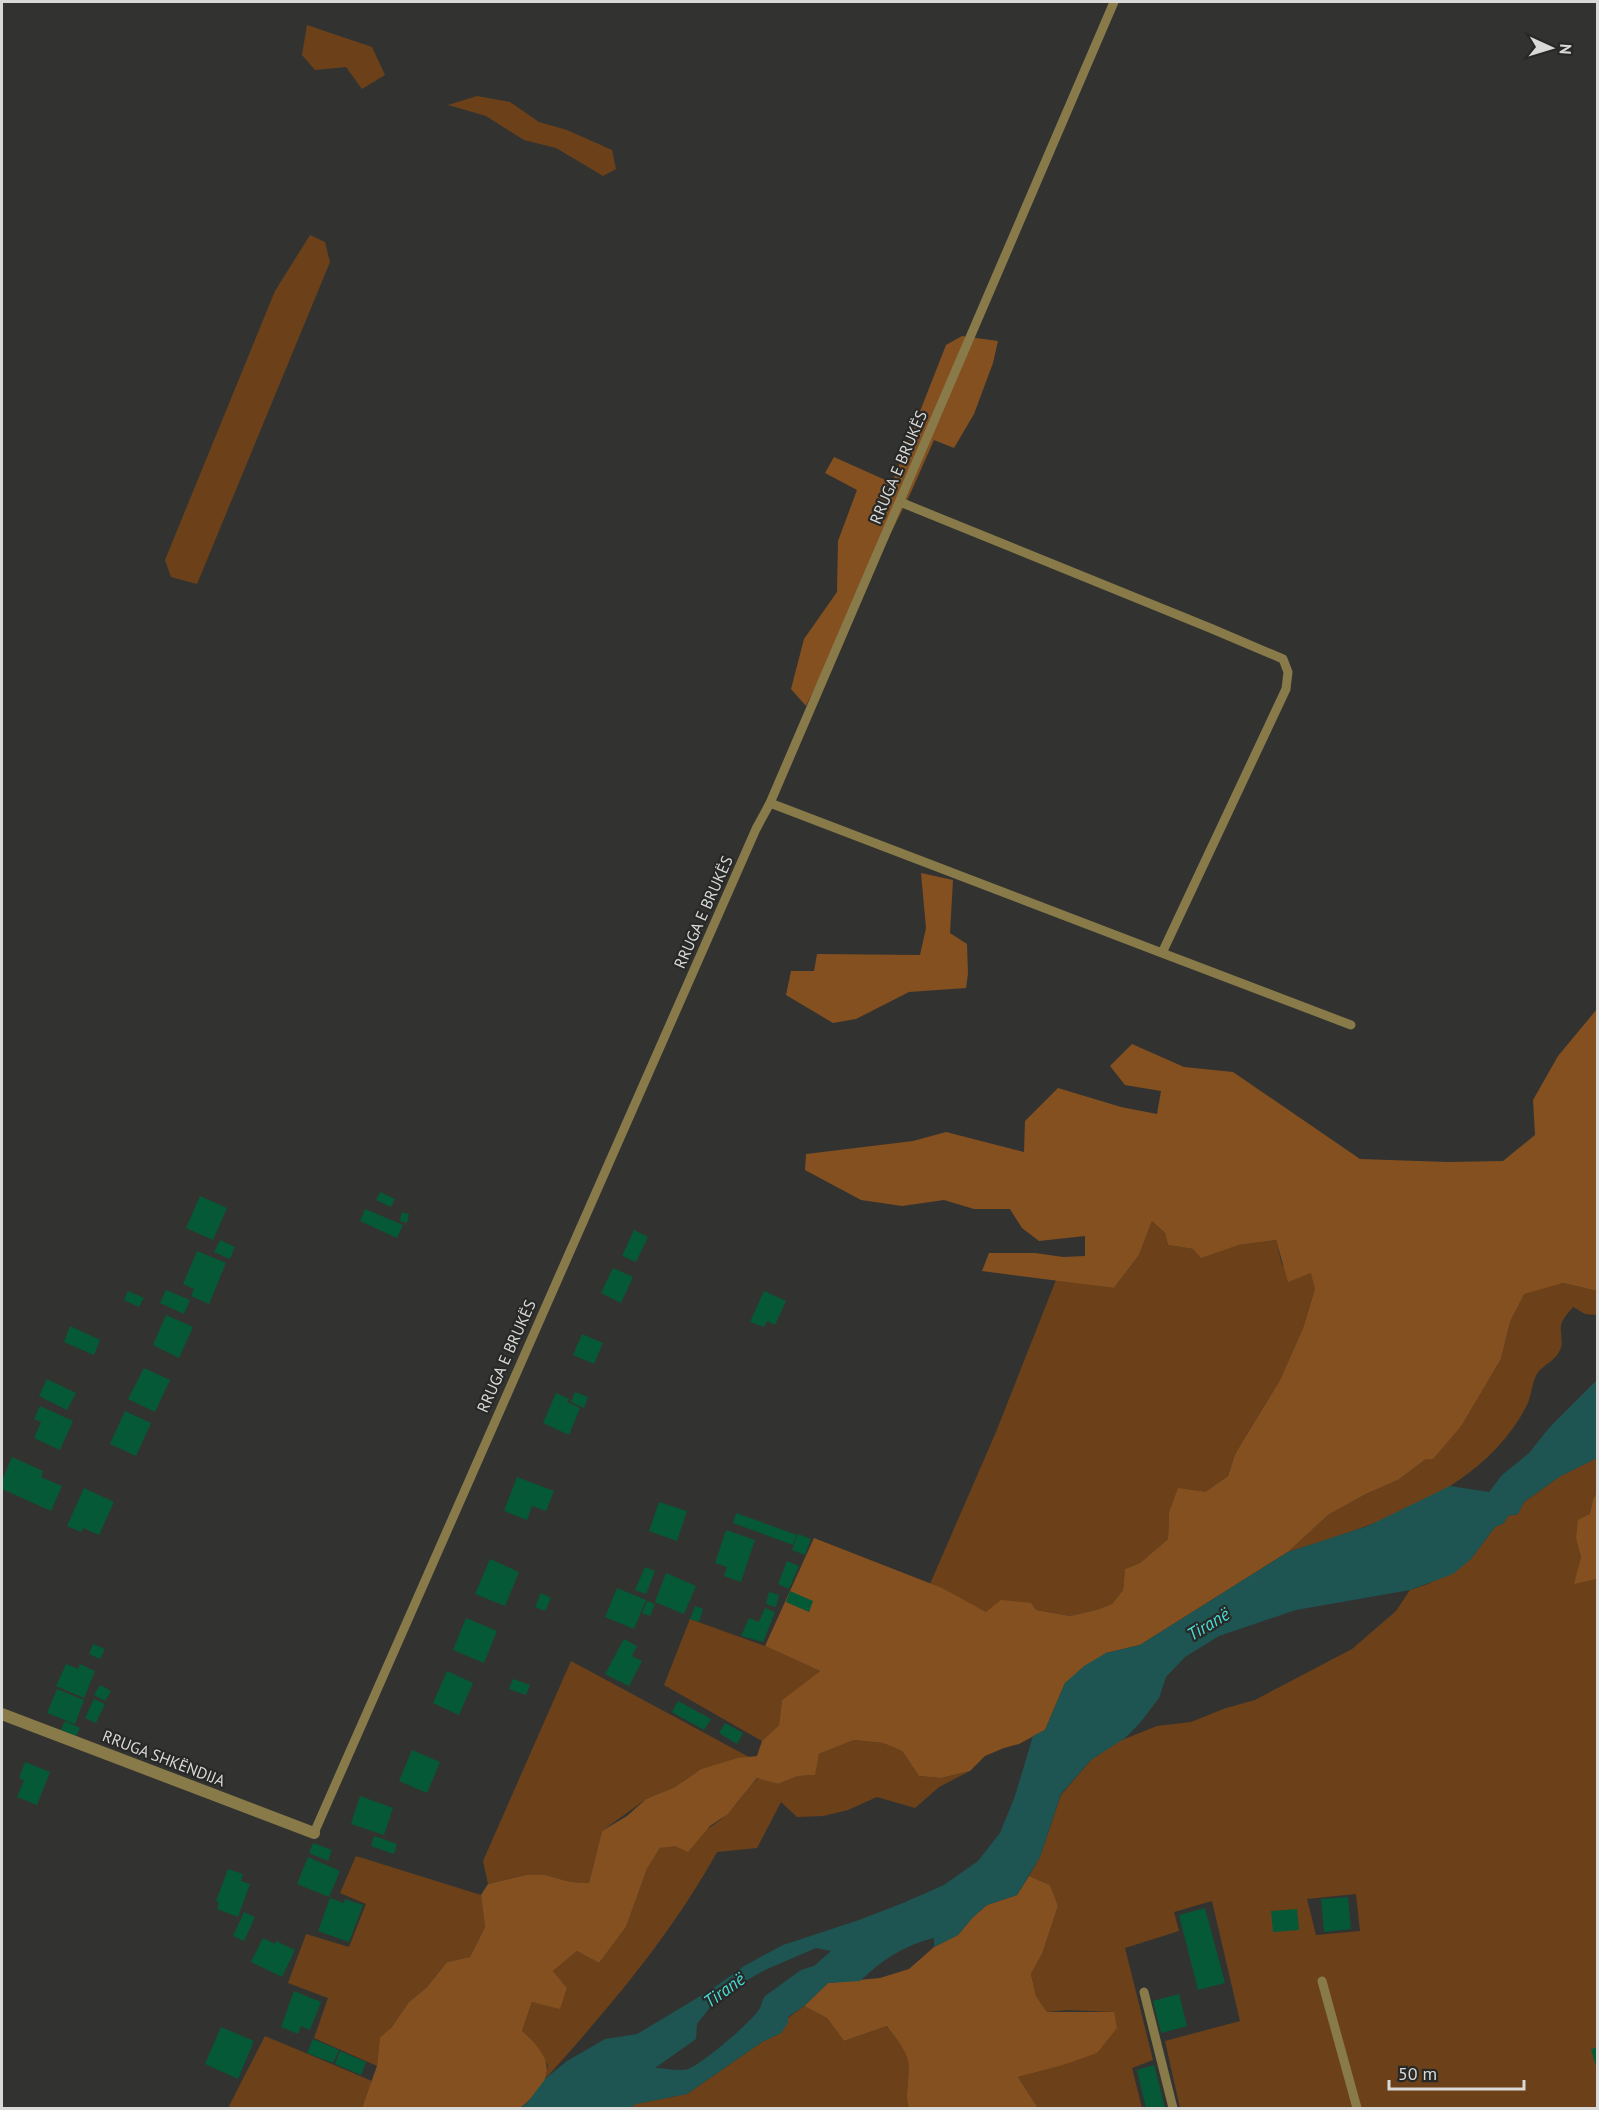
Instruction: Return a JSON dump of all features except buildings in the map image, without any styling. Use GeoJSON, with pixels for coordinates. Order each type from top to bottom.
{"type":"FeatureCollection","features":[{"type":"Feature","properties":{"kind":"street","name":"RRUGA SHKËNDIJA"},"geometry":{"type":"LineString","coordinates":[[2,1714],[314,1833]]}},
{"type":"Feature","properties":{"kind":"lane","name":"RRUGA E BRUKËS"},"geometry":{"type":"LineString","coordinates":[[314,1833],[746,850],[770,803],[1114,2]]}},
{"type":"Feature","properties":{"kind":"lane"},"geometry":{"type":"LineString","coordinates":[[900,502],[1283,659],[1288,672],[1286,689],[1162,953]]}},
{"type":"Feature","properties":{"kind":"lane"},"geometry":{"type":"LineString","coordinates":[[770,803],[1351,1024]]}},
{"type":"Feature","properties":{"kind":"lane"},"geometry":{"type":"LineString","coordinates":[[1322,1981],[1357,2109]]}},
{"type":"Feature","properties":{"kind":"lane"},"geometry":{"type":"LineString","coordinates":[[1144,1992],[1173,2109]]}},
{"type":"Feature","properties":{"kind":"shaded area"},"geometry":{"type":"Polygon","coordinates":[[[307,25],[372,47],[385,75],[362,89],[346,67],[315,70],[302,55],[307,25]]]}},
{"type":"Feature","properties":{"kind":"shaded area"},"geometry":{"type":"Polygon","coordinates":[[[477,96],[510,102],[539,122],[567,130],[612,150],[616,169],[603,176],[556,148],[524,140],[486,116],[448,105],[477,96]]]}},
{"type":"Feature","properties":{"kind":"shaded area"},"geometry":{"type":"Polygon","coordinates":[[[310,235],[325,242],[330,262],[197,584],[171,577],[165,560],[275,291],[310,235]]]}},
{"type":"Feature","properties":{"kind":"shaded area"},"geometry":{"type":"Polygon","coordinates":[[[962,336],[998,341],[993,363],[974,414],[954,448],[934,440],[911,492],[806,706],[791,689],[804,639],[837,592],[838,541],[857,490],[825,473],[834,457],[892,483],[946,345],[962,336]]]}},
{"type":"Feature","properties":{"kind":"shaded area"},"geometry":{"type":"Polygon","coordinates":[[[921,873],[953,880],[950,933],[967,944],[966,988],[909,992],[856,1019],[833,1023],[786,995],[791,971],[814,971],[817,954],[920,955],[926,928],[921,873]]]}},
{"type":"Feature","properties":{"kind":"shaded area"},"geometry":{"type":"Polygon","coordinates":[[[1597,1009],[1597,1291],[1563,1283],[1524,1294],[1510,1322],[1501,1359],[1462,1425],[1433,1459],[1426,1459],[1398,1480],[1328,1515],[1288,1552],[1140,1645],[1106,1653],[1065,1683],[1045,1730],[1019,1744],[985,1756],[970,1771],[941,1778],[919,1776],[902,1751],[883,1743],[854,1740],[819,1754],[815,1775],[798,1776],[778,1784],[757,1778],[728,1814],[710,1826],[688,1852],[675,1846],[660,1848],[647,1869],[626,1927],[599,1963],[577,1951],[553,1971],[567,1988],[560,2009],[532,2002],[522,2031],[541,2051],[547,2070],[540,2088],[520,2108],[362,2108],[377,2066],[380,2037],[391,2028],[409,2002],[427,1987],[447,1962],[470,1957],[485,1927],[481,1895],[488,1884],[526,1875],[545,1875],[571,1882],[589,1883],[602,1831],[627,1816],[646,1799],[675,1787],[701,1769],[738,1758],[757,1756],[762,1741],[779,1725],[782,1700],[820,1671],[765,1646],[814,1538],[942,1588],[986,1612],[1001,1600],[1031,1603],[1036,1610],[1070,1616],[1112,1604],[1123,1590],[1125,1569],[1140,1563],[1168,1539],[1169,1513],[1178,1488],[1205,1492],[1228,1476],[1235,1454],[1280,1380],[1303,1328],[1315,1289],[1311,1273],[1288,1282],[1276,1240],[1239,1245],[1201,1258],[1193,1249],[1168,1245],[1165,1233],[1152,1221],[1139,1255],[1114,1288],[982,1271],[989,1253],[1085,1256],[1085,1236],[1039,1241],[1022,1228],[1010,1209],[974,1209],[944,1200],[902,1206],[861,1200],[805,1170],[806,1154],[913,1141],[946,1132],[1024,1152],[1025,1121],[1058,1088],[1121,1107],[1157,1114],[1161,1091],[1125,1085],[1110,1066],[1132,1044],[1184,1067],[1233,1072],[1360,1159],[1503,1161],[1535,1135],[1533,1100],[1558,1056],[1597,1009]]]}},
{"type":"Feature","properties":{"kind":"shaded area"},"geometry":{"type":"Polygon","coordinates":[[[1152,1221],[1165,1233],[1168,1245],[1193,1249],[1201,1257],[1239,1245],[1276,1240],[1282,1265],[1312,1273],[1315,1289],[1303,1328],[1280,1380],[1235,1454],[1228,1476],[1169,1513],[1168,1539],[1140,1563],[1125,1569],[1123,1590],[1112,1604],[1096,1610],[1070,1616],[1036,1610],[986,1612],[930,1584],[996,1432],[1056,1280],[1114,1288],[1139,1255],[1152,1221]]]}},
{"type":"Feature","properties":{"kind":"shaded area"},"geometry":{"type":"Polygon","coordinates":[[[1563,1283],[1597,1291],[1597,1315],[1585,1314],[1573,1307],[1568,1313],[1561,1326],[1562,1345],[1559,1352],[1539,1371],[1527,1405],[1507,1435],[1483,1461],[1455,1483],[1390,1517],[1288,1552],[1328,1515],[1398,1480],[1426,1459],[1462,1425],[1501,1359],[1510,1322],[1524,1293],[1563,1283]]]}},
{"type":"Feature","properties":{"kind":"shaded area"},"geometry":{"type":"Polygon","coordinates":[[[1597,1458],[1597,1492],[1590,1514],[1576,1539],[1581,1557],[1575,1583],[1597,1579],[1597,2108],[1180,2108],[1165,2041],[1240,2021],[1212,1901],[1174,1912],[1179,1931],[1125,1948],[1153,2060],[1132,2068],[1142,2108],[1038,2108],[1018,2077],[1060,2066],[1114,2012],[1068,2010],[1047,2012],[1036,1996],[1031,1974],[1042,1954],[1058,1906],[1050,1885],[1029,1876],[1040,1857],[1061,1795],[1091,1760],[1117,1742],[1157,1726],[1191,1722],[1226,1708],[1255,1700],[1352,1649],[1396,1611],[1410,1590],[1428,1584],[1471,1559],[1495,1527],[1504,1523],[1508,1516],[1518,1514],[1524,1502],[1559,1477],[1597,1458]],[[1356,1894],[1307,1899],[1316,1935],[1360,1931],[1356,1894]]]}},
{"type":"Feature","properties":{"kind":"shaded area"},"geometry":{"type":"Polygon","coordinates":[[[1597,1492],[1597,1579],[1574,1584],[1581,1557],[1576,1539],[1578,1520],[1590,1514],[1597,1492]]]}},
{"type":"Feature","properties":{"kind":"shaded area"},"geometry":{"type":"Polygon","coordinates":[[[690,1619],[765,1646],[820,1671],[782,1700],[779,1725],[762,1741],[664,1685],[690,1619]]]}},
{"type":"Feature","properties":{"kind":"shaded area"},"geometry":{"type":"Polygon","coordinates":[[[571,1661],[749,1757],[701,1769],[675,1787],[646,1799],[602,1831],[589,1883],[571,1882],[545,1875],[526,1875],[488,1884],[483,1861],[571,1661]]]}},
{"type":"Feature","properties":{"kind":"shaded area"},"geometry":{"type":"Polygon","coordinates":[[[854,1740],[883,1743],[902,1751],[919,1776],[941,1778],[970,1771],[939,1787],[915,1808],[877,1797],[848,1810],[823,1816],[797,1817],[781,1802],[757,1848],[717,1852],[680,1912],[638,1970],[546,2078],[548,2065],[522,2031],[532,2002],[560,2008],[567,1988],[553,1971],[577,1951],[599,1963],[626,1927],[647,1869],[660,1848],[687,1840],[713,1826],[731,1810],[758,1778],[778,1784],[798,1776],[814,1775],[819,1754],[854,1740]]]}},
{"type":"Feature","properties":{"kind":"shaded area"},"geometry":{"type":"Polygon","coordinates":[[[356,1856],[481,1895],[485,1927],[470,1957],[447,1962],[427,1987],[409,2002],[391,2028],[380,2037],[377,2066],[314,2038],[328,1998],[288,1983],[306,1934],[349,1947],[366,1904],[340,1893],[356,1856]]]}},
{"type":"Feature","properties":{"kind":"shaded area"},"geometry":{"type":"Polygon","coordinates":[[[1029,1876],[1050,1885],[1058,1906],[1042,1954],[1031,1974],[1036,1996],[1047,2012],[1114,2012],[1117,2028],[1097,2053],[1018,2077],[1038,2108],[909,2108],[907,2102],[908,2061],[887,2026],[844,2041],[827,2018],[804,2006],[828,1983],[880,1978],[909,1969],[934,1947],[958,1935],[987,1905],[1017,1895],[1029,1876]]]}},
{"type":"Feature","properties":{"kind":"shaded area"},"geometry":{"type":"Polygon","coordinates":[[[804,2006],[827,2018],[844,2041],[887,2026],[908,2061],[907,2102],[909,2108],[630,2108],[635,2104],[687,2094],[762,2042],[781,2033],[788,2018],[804,2006]]]}},
{"type":"Feature","properties":{"kind":"shaded area"},"geometry":{"type":"Polygon","coordinates":[[[265,2036],[372,2081],[362,2108],[232,2108],[229,2106],[265,2036]]]}},
{"type":"Feature","properties":{"kind":"water","name":"Tiranë"},"geometry":{"type":"Polygon","coordinates":[[[1597,1380],[1597,1458],[1559,1477],[1524,1502],[1518,1514],[1508,1516],[1504,1523],[1495,1527],[1471,1559],[1453,1574],[1410,1590],[1296,1610],[1219,1636],[1185,1657],[1166,1677],[1159,1698],[1140,1723],[1125,1738],[1091,1760],[1061,1794],[1040,1857],[1017,1895],[987,1905],[958,1935],[934,1947],[934,1938],[903,1949],[885,1960],[860,1981],[828,1983],[804,2006],[788,2017],[788,2023],[781,2033],[762,2042],[687,2094],[636,2104],[630,2108],[520,2108],[527,2103],[546,2078],[567,2061],[605,2039],[637,2034],[712,1989],[744,1966],[783,1945],[903,1903],[944,1885],[978,1861],[1000,1833],[1015,1796],[1033,1736],[1045,1730],[1065,1683],[1084,1666],[1106,1653],[1140,1645],[1288,1552],[1368,1526],[1450,1486],[1489,1492],[1502,1475],[1529,1453],[1548,1429],[1597,1380]],[[816,1948],[765,1970],[718,1997],[697,2024],[696,2039],[655,2068],[680,2070],[695,2066],[738,2032],[756,2014],[765,1996],[801,1970],[814,1966],[831,1951],[816,1948]]]}}]}
